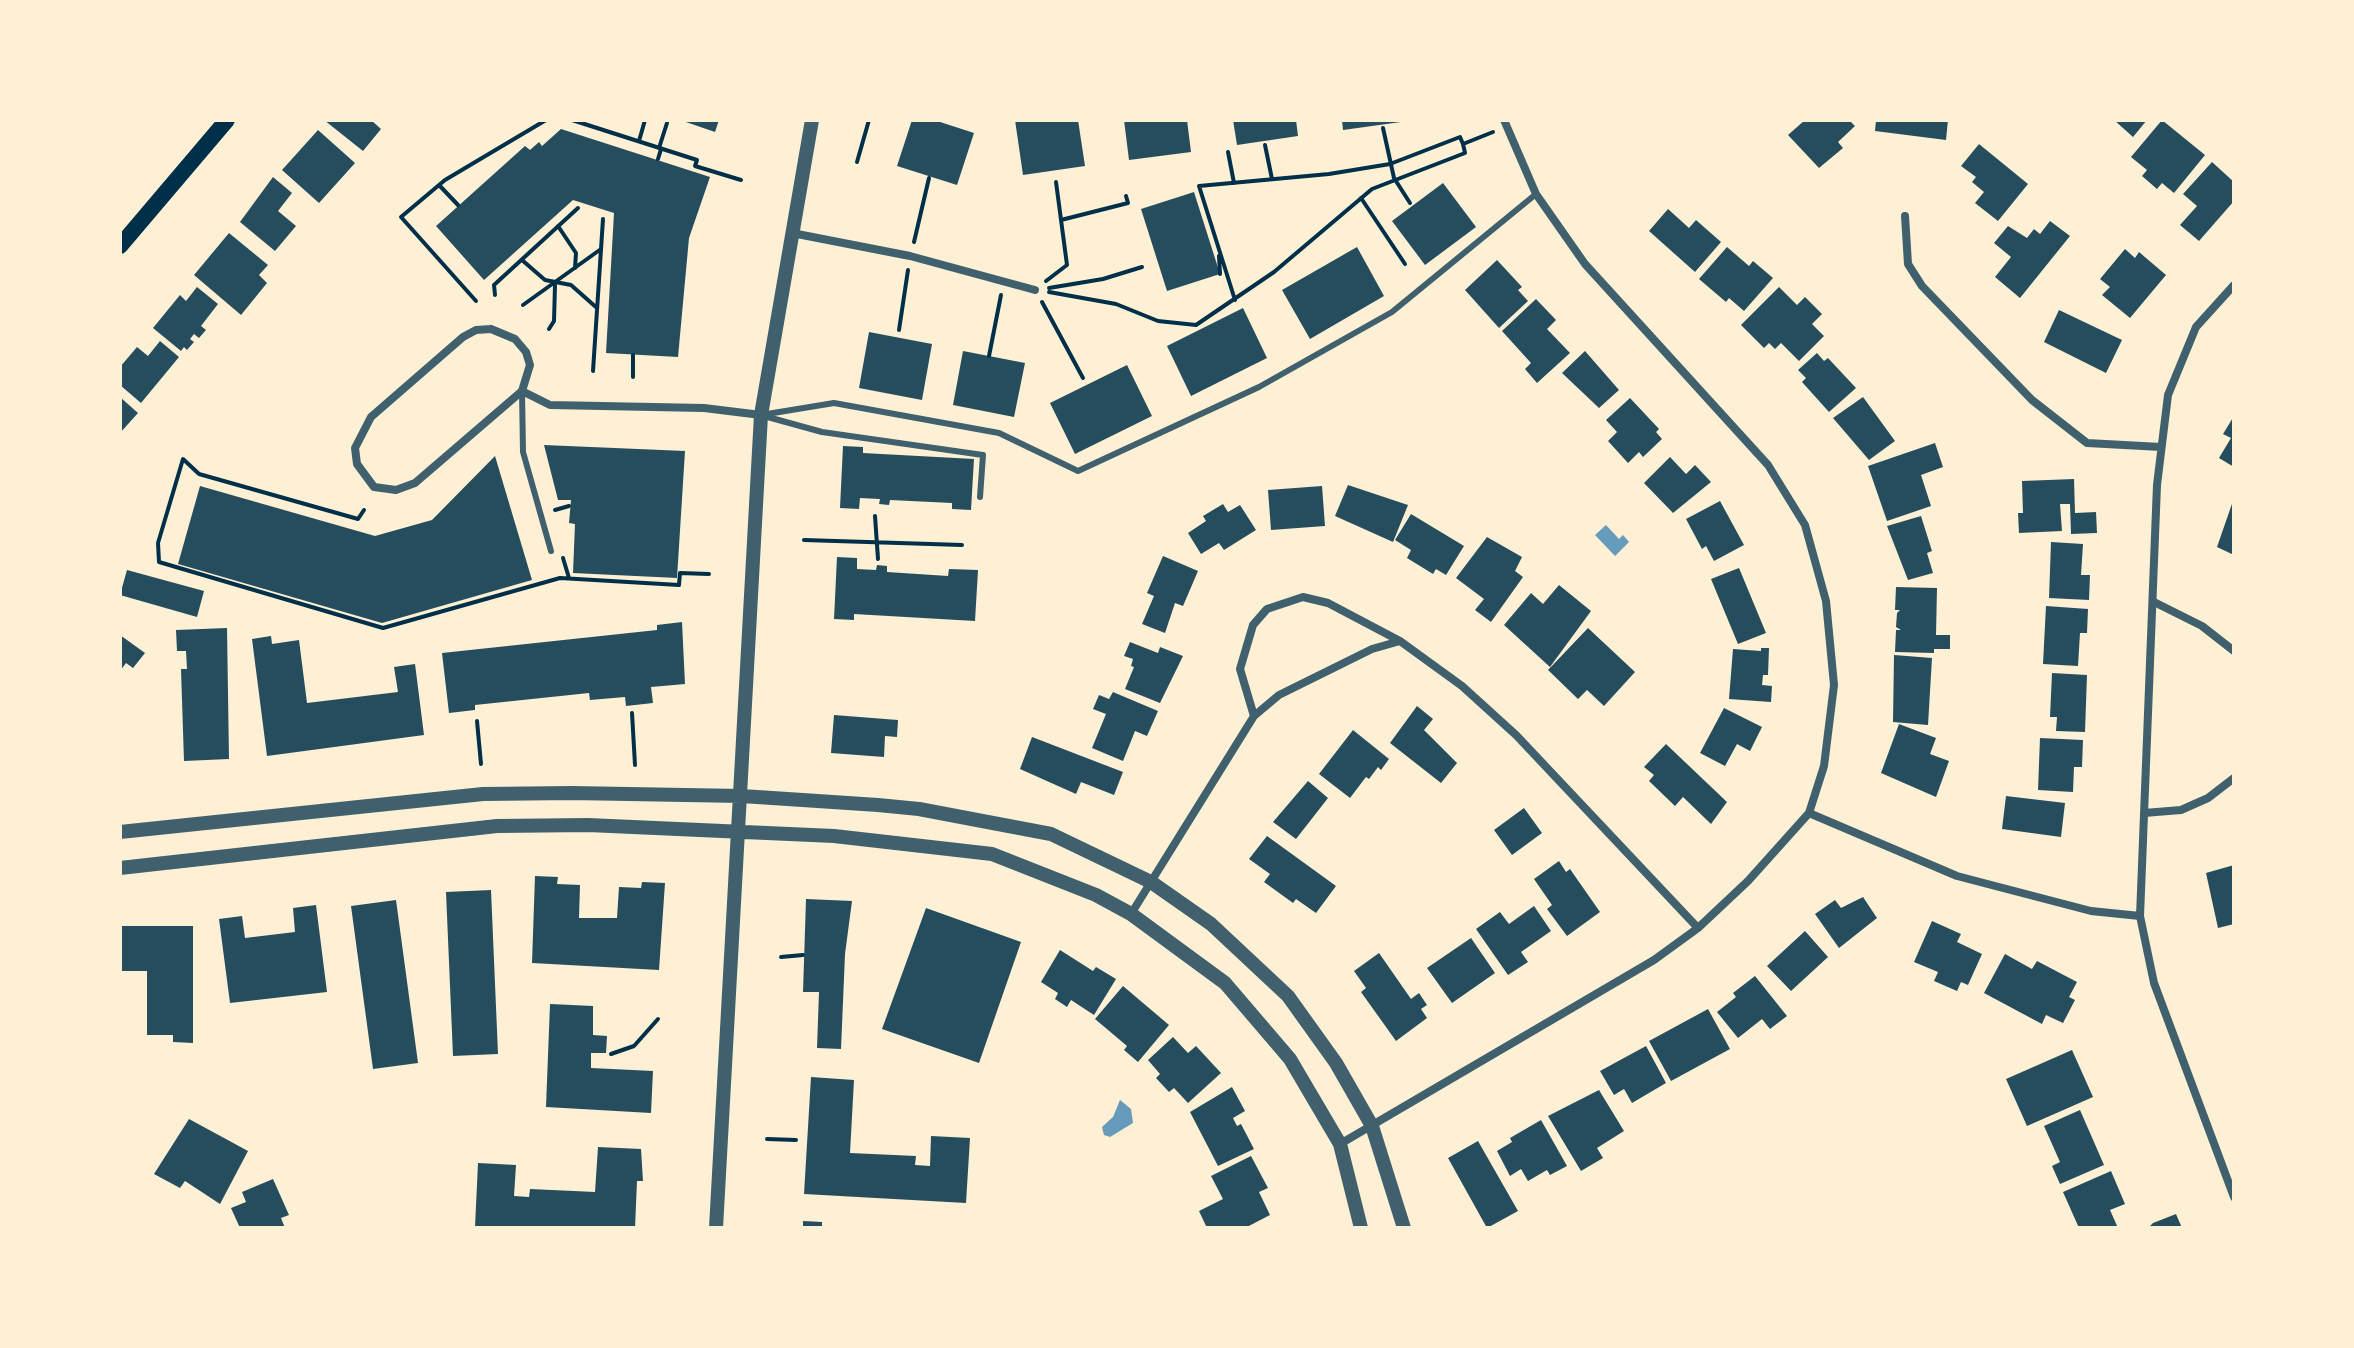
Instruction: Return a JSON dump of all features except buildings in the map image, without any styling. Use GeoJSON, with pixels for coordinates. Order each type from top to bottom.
{"type":"FeatureCollection","features":[{"type":"Feature","properties":{"kind":"main road"},"geometry":{"type":"LineString","coordinates":[[120,246],[227,120]]}},
{"type":"Feature","properties":{"kind":"street"},"geometry":{"type":"LineString","coordinates":[[716,1228],[761,415],[812,120]]}},
{"type":"Feature","properties":{"kind":"street"},"geometry":{"type":"LineString","coordinates":[[1340,1144],[1654,960],[1698,928],[1748,881],[1809,813],[1824,766],[1834,685],[1826,601],[1805,525],[1768,465],[1585,264],[1536,194],[1505,124]]}},
{"type":"Feature","properties":{"kind":"street"},"geometry":{"type":"LineString","coordinates":[[1905,216],[1908,264],[1922,286],[2032,400],[2087,443],[2161,447]]}},
{"type":"Feature","properties":{"kind":"street"},"geometry":{"type":"LineString","coordinates":[[792,233],[910,256],[1035,290]]}},
{"type":"Feature","properties":{"kind":"street"},"geometry":{"type":"LineString","coordinates":[[2233,1195],[2154,983],[2140,916],[2157,485],[2168,395],[2196,327],[2234,285]]}},
{"type":"Feature","properties":{"kind":"street"},"geometry":{"type":"LineString","coordinates":[[476,330],[506,334],[526,352],[530,365],[522,391],[415,483],[396,490],[374,487],[357,464],[355,448],[371,417],[463,337],[476,330]]}},
{"type":"Feature","properties":{"kind":"street"},"geometry":{"type":"LineString","coordinates":[[522,391],[550,405],[704,408],[761,415]]}},
{"type":"Feature","properties":{"kind":"street"},"geometry":{"type":"LineString","coordinates":[[1254,716],[1240,669],[1253,625],[1267,609],[1303,597],[1328,603],[1400,641],[1462,686],[1516,735],[1698,928]]}},
{"type":"Feature","properties":{"kind":"street"},"geometry":{"type":"LineString","coordinates":[[2154,602],[2202,626],[2234,651]]}},
{"type":"Feature","properties":{"kind":"street"},"geometry":{"type":"LineString","coordinates":[[1131,914],[1254,716],[1279,695],[1343,662],[1400,641]]}},
{"type":"Feature","properties":{"kind":"street"},"geometry":{"type":"LineString","coordinates":[[2144,813],[2181,810],[2208,798],[2234,778]]}},
{"type":"Feature","properties":{"kind":"street"},"geometry":{"type":"LineString","coordinates":[[120,832],[243,822],[483,794],[742,796],[919,809],[1051,834],[1151,882],[1211,924],[1288,996],[1336,1063],[1372,1126],[1404,1228]]}},
{"type":"Feature","properties":{"kind":"street"},"geometry":{"type":"LineString","coordinates":[[1809,813],[1957,876],[2091,911],[2140,916]]}},
{"type":"Feature","properties":{"kind":"street"},"geometry":{"type":"LineString","coordinates":[[120,868],[497,826],[588,825],[878,839],[992,854],[1096,895],[1131,914],[1225,983],[1290,1059],[1340,1144],[1361,1228]]}},
{"type":"Feature","properties":{"kind":"lane"},"geometry":{"type":"LineString","coordinates":[[761,415],[834,403],[849,405],[999,433],[1078,471],[1259,387],[1392,312],[1536,194]]}},
{"type":"Feature","properties":{"kind":"lane"},"geometry":{"type":"LineString","coordinates":[[522,391],[523,452],[551,551]]}},
{"type":"Feature","properties":{"kind":"lane"},"geometry":{"type":"LineString","coordinates":[[761,415],[822,432],[983,455],[980,497]]}},
{"type":"Feature","properties":{"kind":"path"},"geometry":{"type":"LineString","coordinates":[[476,301],[401,217],[439,185],[546,120]]}},
{"type":"Feature","properties":{"kind":"path"},"geometry":{"type":"LineString","coordinates":[[572,120],[697,160],[695,166],[741,180]]}},
{"type":"Feature","properties":{"kind":"path"},"geometry":{"type":"LineString","coordinates":[[639,141],[645,120]]}},
{"type":"Feature","properties":{"kind":"path"},"geometry":{"type":"LineString","coordinates":[[857,162],[869,120]]}},
{"type":"Feature","properties":{"kind":"path"},"geometry":{"type":"LineString","coordinates":[[658,159],[667,123]]}},
{"type":"Feature","properties":{"kind":"path"},"geometry":{"type":"LineString","coordinates":[[1463,144],[1505,124]]}},
{"type":"Feature","properties":{"kind":"path"},"geometry":{"type":"LineString","coordinates":[[1383,128],[1394,178],[1410,203]]}},
{"type":"Feature","properties":{"kind":"path"},"geometry":{"type":"LineString","coordinates":[[1035,290],[1116,304],[1158,321],[1197,326],[1235,300],[1361,198],[1394,178],[1465,153],[1460,137],[1390,164],[1199,186],[1235,300]]}},
{"type":"Feature","properties":{"kind":"path"},"geometry":{"type":"LineString","coordinates":[[1265,145],[1272,179]]}},
{"type":"Feature","properties":{"kind":"path"},"geometry":{"type":"LineString","coordinates":[[1228,152],[1234,183]]}},
{"type":"Feature","properties":{"kind":"path"},"geometry":{"type":"LineString","coordinates":[[899,330],[910,256],[929,178]]}},
{"type":"Feature","properties":{"kind":"path"},"geometry":{"type":"LineString","coordinates":[[1035,290],[1067,265],[1056,182]]}},
{"type":"Feature","properties":{"kind":"path"},"geometry":{"type":"LineString","coordinates":[[439,185],[458,205]]}},
{"type":"Feature","properties":{"kind":"path"},"geometry":{"type":"LineString","coordinates":[[1061,220],[1128,203],[1126,196]]}},
{"type":"Feature","properties":{"kind":"path"},"geometry":{"type":"LineString","coordinates":[[1361,198],[1405,264]]}},
{"type":"Feature","properties":{"kind":"path"},"geometry":{"type":"LineString","coordinates":[[495,295],[494,285],[578,208]]}},
{"type":"Feature","properties":{"kind":"path"},"geometry":{"type":"LineString","coordinates":[[593,371],[603,219]]}},
{"type":"Feature","properties":{"kind":"path"},"geometry":{"type":"LineString","coordinates":[[558,226],[576,253],[575,268]]}},
{"type":"Feature","properties":{"kind":"path"},"geometry":{"type":"LineString","coordinates":[[1218,245],[1220,274]]}},
{"type":"Feature","properties":{"kind":"path"},"geometry":{"type":"LineString","coordinates":[[523,305],[527,299],[555,284],[601,249]]}},
{"type":"Feature","properties":{"kind":"path"},"geometry":{"type":"LineString","coordinates":[[522,260],[555,284],[571,285],[597,308]]}},
{"type":"Feature","properties":{"kind":"path"},"geometry":{"type":"LineString","coordinates":[[1035,290],[1103,279],[1142,267]]}},
{"type":"Feature","properties":{"kind":"path"},"geometry":{"type":"LineString","coordinates":[[989,356],[1004,280]]}},
{"type":"Feature","properties":{"kind":"path"},"geometry":{"type":"LineString","coordinates":[[549,329],[554,321],[555,284]]}},
{"type":"Feature","properties":{"kind":"path"},"geometry":{"type":"LineString","coordinates":[[1035,290],[1083,378]]}},
{"type":"Feature","properties":{"kind":"path"},"geometry":{"type":"LineString","coordinates":[[633,355],[633,377]]}},
{"type":"Feature","properties":{"kind":"path"},"geometry":{"type":"LineString","coordinates":[[364,510],[358,519],[199,474],[183,459],[158,543],[159,562],[383,628],[560,578],[679,585],[680,573],[709,574]]}},
{"type":"Feature","properties":{"kind":"path"},"geometry":{"type":"LineString","coordinates":[[875,516],[878,559]]}},
{"type":"Feature","properties":{"kind":"path"},"geometry":{"type":"LineString","coordinates":[[804,540],[962,545]]}},
{"type":"Feature","properties":{"kind":"path"},"geometry":{"type":"LineString","coordinates":[[632,713],[635,765]]}},
{"type":"Feature","properties":{"kind":"path"},"geometry":{"type":"LineString","coordinates":[[477,721],[481,764]]}},
{"type":"Feature","properties":{"kind":"path"},"geometry":{"type":"LineString","coordinates":[[781,957],[803,955]]}},
{"type":"Feature","properties":{"kind":"path"},"geometry":{"type":"LineString","coordinates":[[611,1054],[634,1046],[658,1019]]}},
{"type":"Feature","properties":{"kind":"path"},"geometry":{"type":"LineString","coordinates":[[767,1139],[796,1140]]}},
{"type":"Feature","properties":{"kind":"water"},"geometry":{"type":"Polygon","coordinates":[[[1606,525],[1619,539],[1623,535],[1629,542],[1615,556],[1595,535],[1606,525]]]}},
{"type":"Feature","properties":{"kind":"water"},"geometry":{"type":"Polygon","coordinates":[[[1120,1100],[1131,1109],[1133,1123],[1110,1137],[1104,1135],[1102,1127],[1113,1117],[1120,1100]]]}}]}
